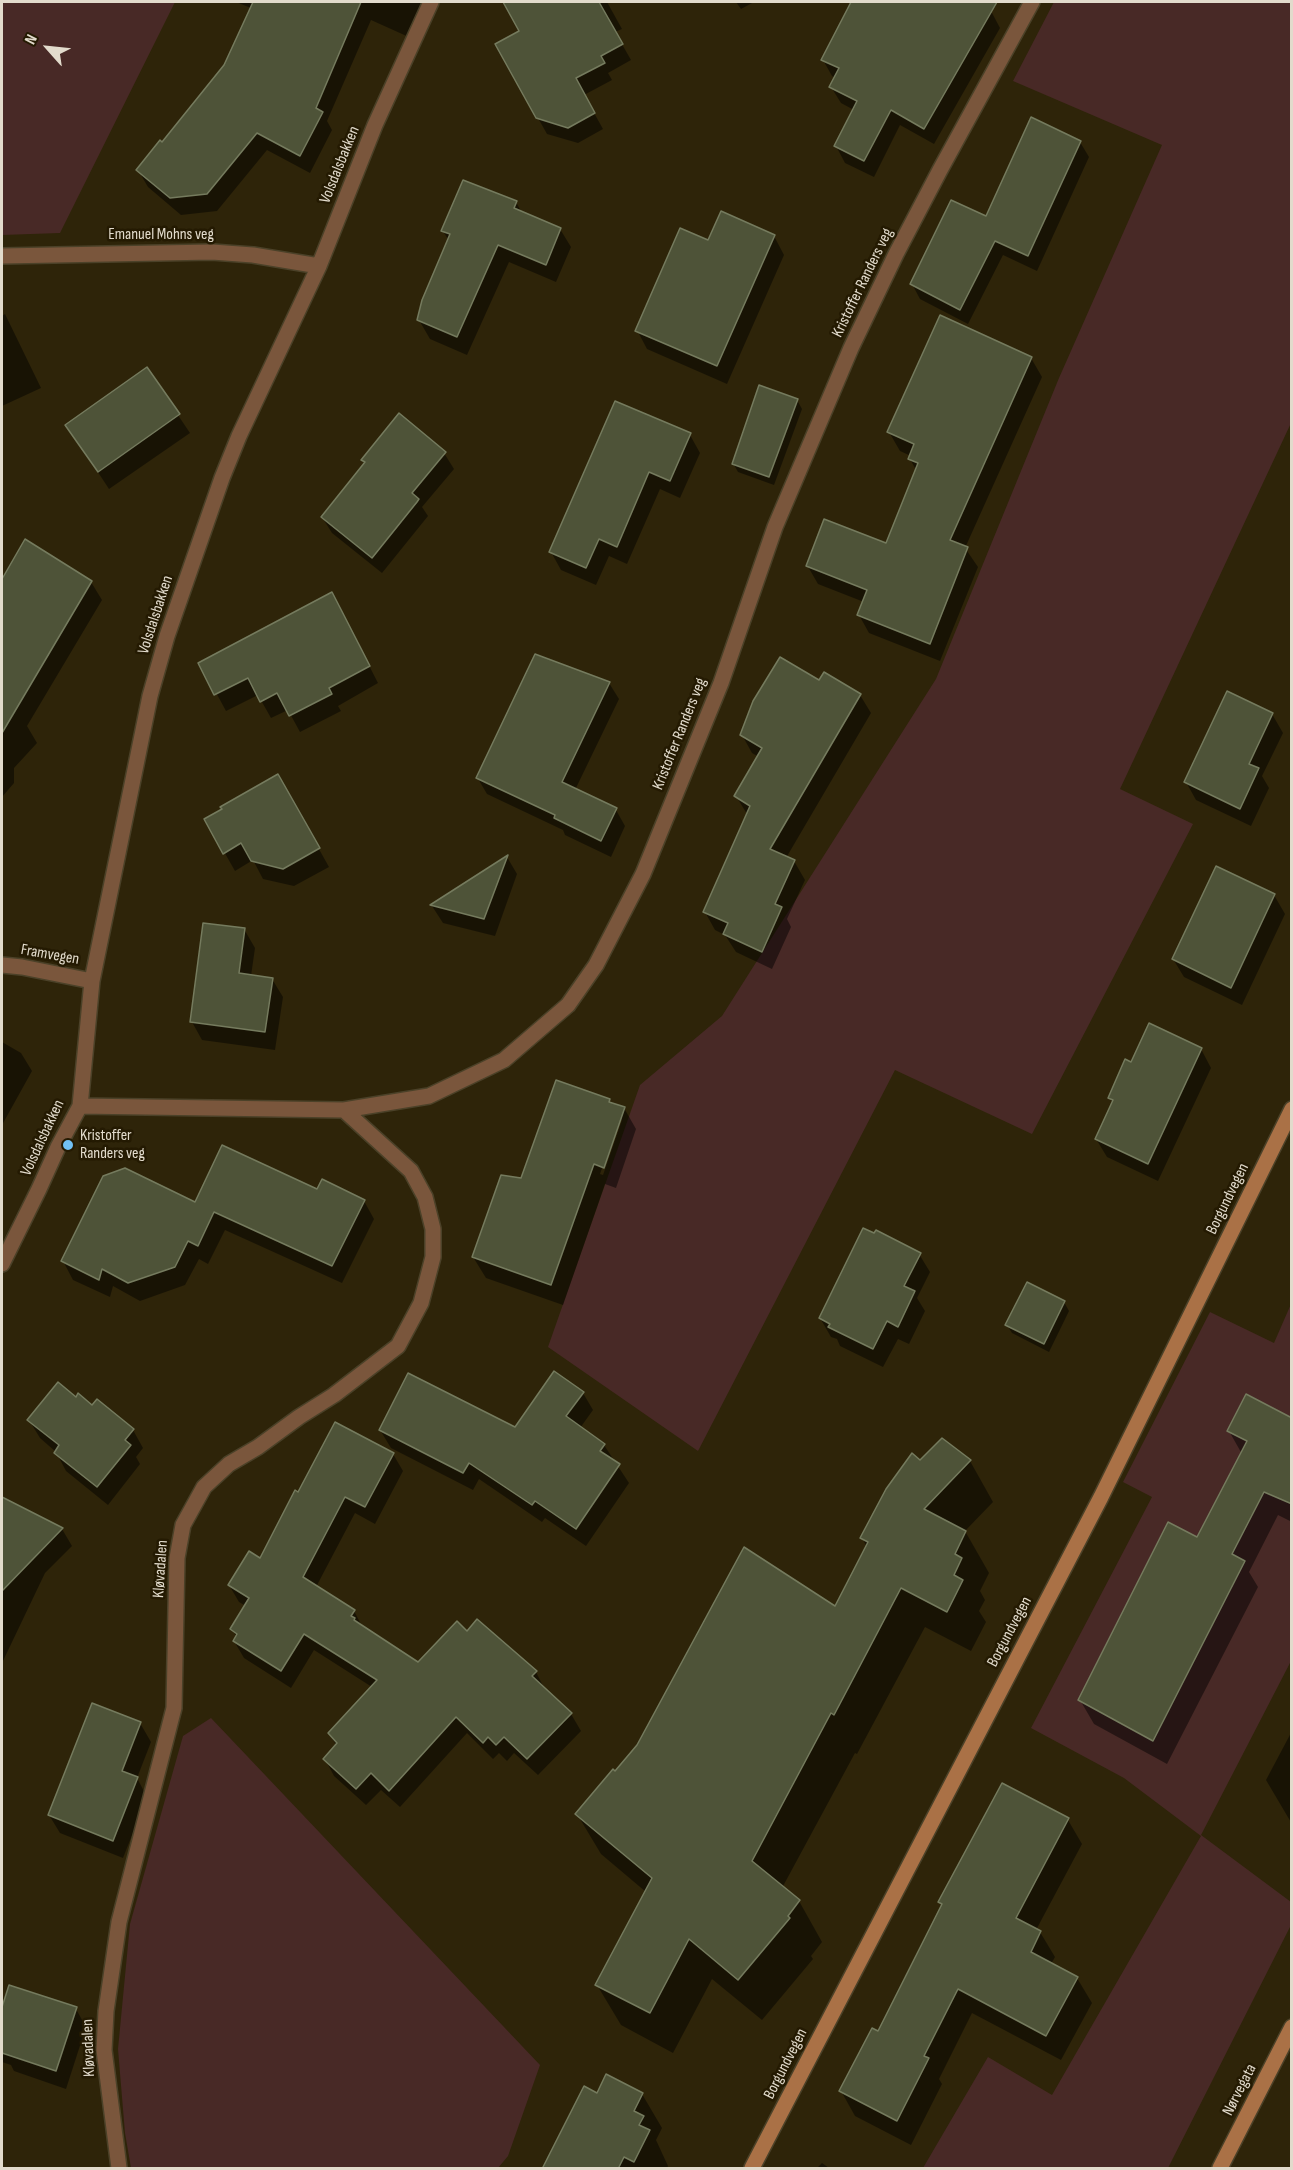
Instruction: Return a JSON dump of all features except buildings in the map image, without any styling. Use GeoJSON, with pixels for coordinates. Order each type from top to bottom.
{"type":"FeatureCollection","features":[{"type":"Feature","properties":{"kind":"main road","name":"Borgundvegen"},"geometry":{"type":"LineString","coordinates":[[752,2169],[1101,1497],[1292,1109]]}},
{"type":"Feature","properties":{"kind":"main road","name":"Nørvegata"},"geometry":{"type":"LineString","coordinates":[[1220,2169],[1292,2027]]}},
{"type":"Feature","properties":{"kind":"street","name":"Volsdalsbakken"},"geometry":{"type":"LineString","coordinates":[[2,1264],[57,1147],[80,1106],[92,981],[150,696],[168,636],[222,478],[239,436],[319,266],[375,125],[431,2]]}},
{"type":"Feature","properties":{"kind":"street","name":"Kristoffer Randers veg"},"geometry":{"type":"LineString","coordinates":[[80,1106],[344,1110],[429,1096],[504,1060],[568,1005],[596,965],[643,874],[721,683],[775,527],[851,348],[896,254],[1032,2]]}},
{"type":"Feature","properties":{"kind":"street","name":"Emanuel Mohns veg"},"geometry":{"type":"LineString","coordinates":[[2,256],[212,252],[253,255],[319,266]]}},
{"type":"Feature","properties":{"kind":"street","name":"Framvegen"},"geometry":{"type":"LineString","coordinates":[[2,965],[92,981]]}},
{"type":"Feature","properties":{"kind":"street","name":"Kløvadalen"},"geometry":{"type":"LineString","coordinates":[[119,2169],[104,2050],[106,2011],[118,1922],[174,1708],[177,1558],[183,1525],[204,1487],[229,1464],[334,1395],[398,1346],[422,1304],[433,1257],[433,1229],[425,1197],[411,1171],[344,1110]]}},
{"type":"Feature","properties":{"kind":"shaded area"},"geometry":{"type":"Polygon","coordinates":[[[2,2],[175,2],[60,233],[2,235],[2,2]]]}},
{"type":"Feature","properties":{"kind":"shaded area"},"geometry":{"type":"Polygon","coordinates":[[[1054,2],[1291,2],[1291,423],[1120,789],[1193,824],[1032,1134],[895,1070],[698,1451],[548,1347],[640,1085],[722,1016],[936,679],[1059,378],[1162,145],[1013,81],[1054,2]]]}},
{"type":"Feature","properties":{"kind":"shaded area"},"geometry":{"type":"Polygon","coordinates":[[[1291,1304],[1291,1661],[1201,1835],[1291,1902],[1291,1925],[1168,2168],[923,2168],[988,2057],[1052,2095],[1201,1836],[1124,1778],[1031,1728],[1152,1497],[1123,1482],[1210,1312],[1274,1343],[1291,1304]]]}},
{"type":"Feature","properties":{"kind":"shaded area"},"geometry":{"type":"Polygon","coordinates":[[[211,1718],[540,2065],[508,2156],[498,2168],[131,2168],[125,2133],[118,2049],[130,1924],[183,1736],[211,1718]]]}},
{"type":"Feature","properties":{"kind":"place","name":"Kristoffer Randers veg"},"geometry":{"type":"Point","coordinates":[68,1145]}}]}
